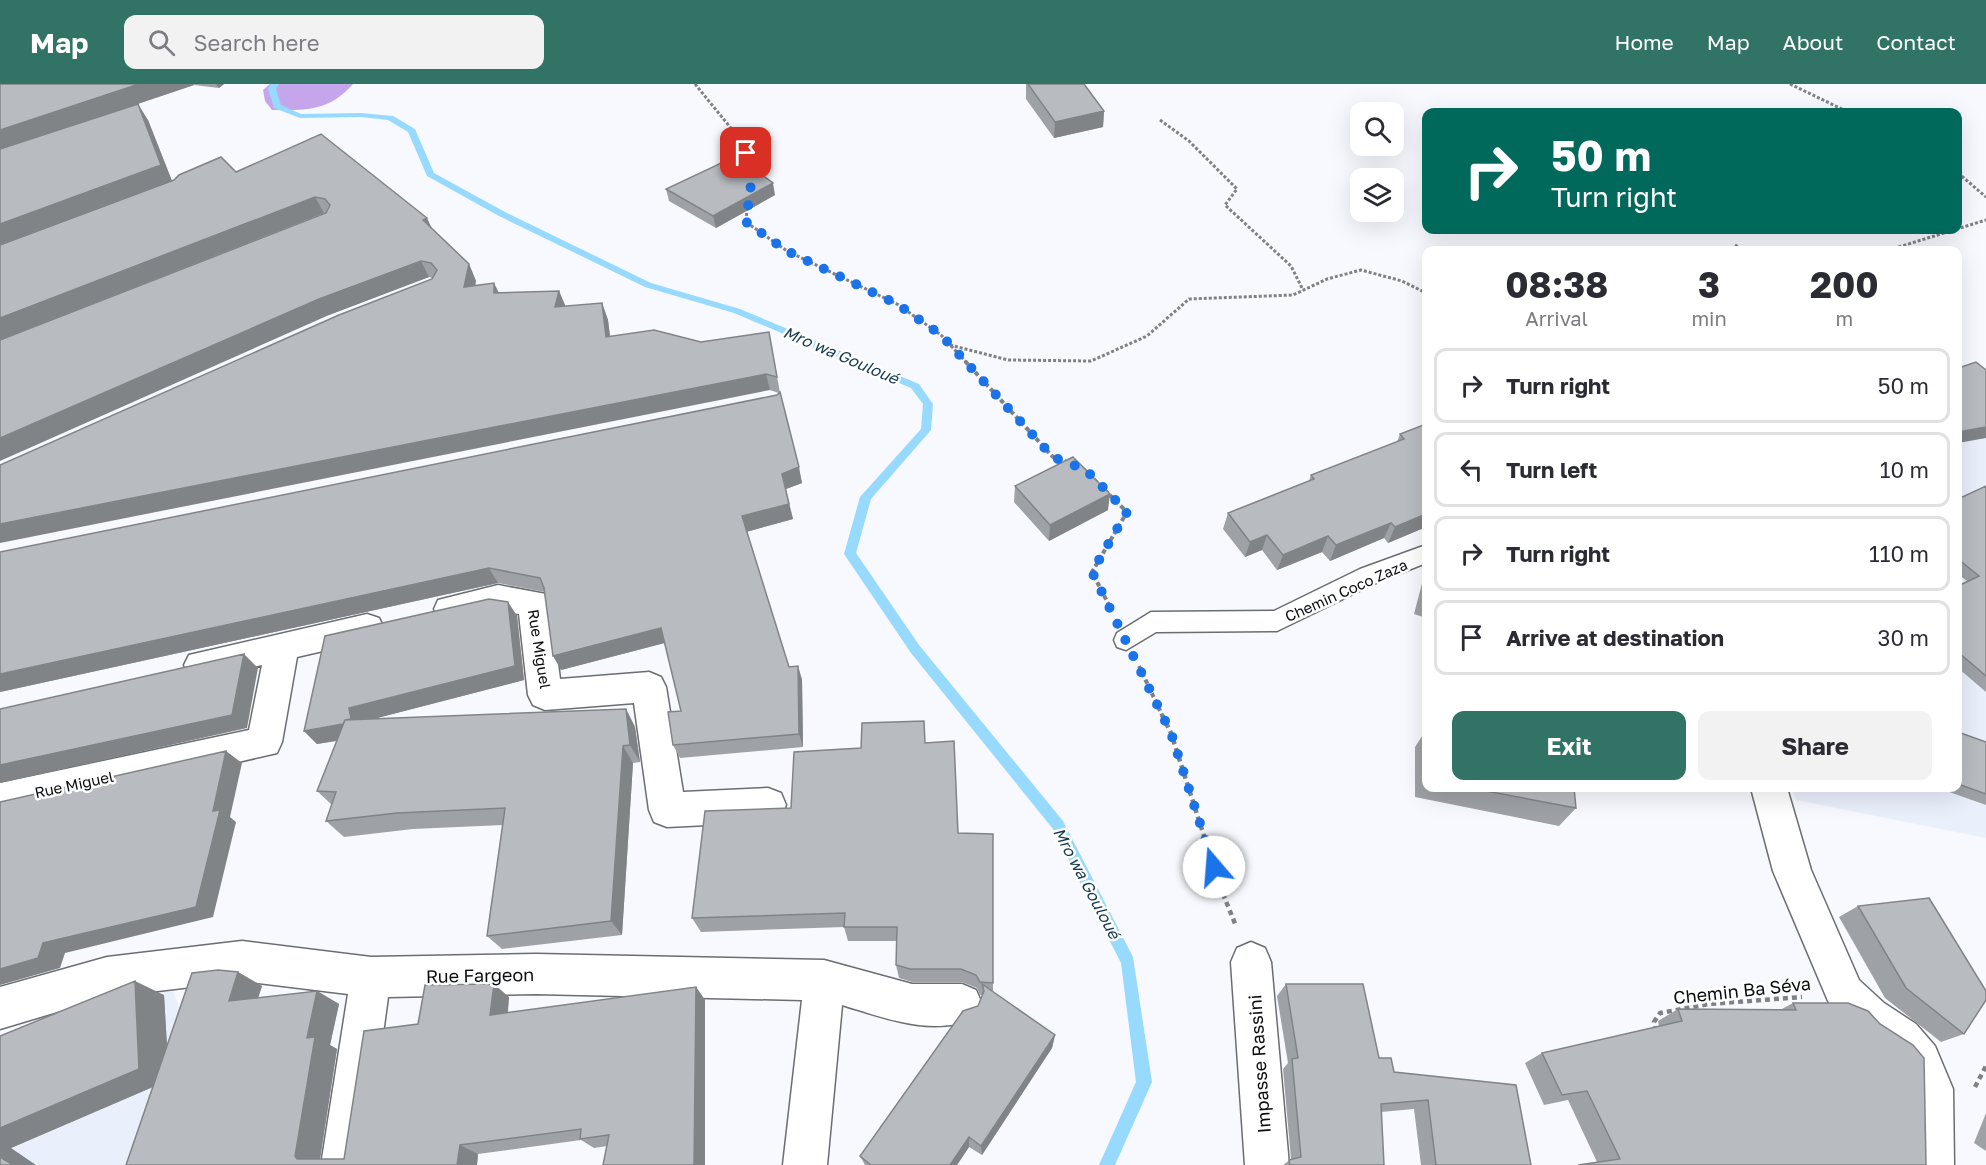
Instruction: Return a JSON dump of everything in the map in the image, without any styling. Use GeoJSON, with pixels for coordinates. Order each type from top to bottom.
{"type":"FeatureCollection","features":[{"type":"Feature","properties":{"kind":"street","name":"Rue Miguel"},"geometry":{"type":"LineString","coordinates":[[169,672],[498,598],[534,603],[545,695],[649,687],[667,810],[768,805]]}},
{"type":"Feature","properties":{"kind":"street","name":"Rue Miguel"},"geometry":{"type":"LineString","coordinates":[[0,800],[264,742],[282,647]]}},
{"type":"Feature","properties":{"kind":"street"},"geometry":{"type":"LineString","coordinates":[[1770,792],[1792,872],[1845,994],[1869,1018],[1901,1039],[1920,1061],[1932,1089],[1932,1165]]}},
{"type":"Feature","properties":{"kind":"street","name":"Rue Fargeon"},"geometry":{"type":"LineString","coordinates":[[0,1008],[107,977],[242,961],[371,977],[536,974],[824,980],[912,1005],[962,1004]]}},
{"type":"Feature","properties":{"kind":"street","name":"Impasse Rassini"},"geometry":{"type":"LineString","coordinates":[[1251,962],[1266,1165]]}},
{"type":"Feature","properties":{"kind":"street"},"geometry":{"type":"LineString","coordinates":[[343,1165],[371,977]]}},
{"type":"Feature","properties":{"kind":"street"},"geometry":{"type":"LineString","coordinates":[[805,1165],[824,980]]}},
{"type":"Feature","properties":{"kind":"lane","name":"Chemin Coco Zaza"},"geometry":{"type":"LineString","coordinates":[[1126,640],[1151,622],[1277,621],[1368,576],[1422,556]]}},
{"type":"Feature","properties":{"kind":"path"},"geometry":{"type":"LineString","coordinates":[[695,84],[739,138],[753,169],[751,179]]}},
{"type":"Feature","properties":{"kind":"path"},"geometry":{"type":"LineString","coordinates":[[1790,84],[1840,108]]}},
{"type":"Feature","properties":{"kind":"path"},"geometry":{"type":"LineString","coordinates":[[1160,120],[1190,141],[1237,189],[1226,205],[1291,266],[1304,290]]}},
{"type":"Feature","properties":{"kind":"path"},"geometry":{"type":"LineString","coordinates":[[1962,176],[1986,197]]}},
{"type":"Feature","properties":{"kind":"path"},"geometry":{"type":"LineString","coordinates":[[748,201],[746,222],[787,251],[897,304],[950,344],[1053,457],[1070,463]]}},
{"type":"Feature","properties":{"kind":"path"},"geometry":{"type":"LineString","coordinates":[[1962,227],[1986,220]]}},
{"type":"Feature","properties":{"kind":"path"},"geometry":{"type":"LineString","coordinates":[[1902,246],[1941,234]]}},
{"type":"Feature","properties":{"kind":"path"},"geometry":{"type":"LineString","coordinates":[[950,344],[1008,360],[1091,361],[1147,336],[1189,299],[1293,295],[1327,279],[1361,270],[1402,281],[1422,291]]}},
{"type":"Feature","properties":{"kind":"path"},"geometry":{"type":"LineString","coordinates":[[1078,467],[1086,470],[1127,512],[1092,572],[1171,733],[1221,889],[1251,962]]}},
{"type":"Feature","properties":{"kind":"path","name":"Chemin Ba Séva"},"geometry":{"type":"LineString","coordinates":[[1657,1033],[1654,1022],[1660,1013],[1709,1004],[1845,994]]}},
{"type":"Feature","properties":{"kind":"shaded area"},"geometry":{"type":"Polygon","coordinates":[[[270,84],[353,84],[335,100],[316,108],[272,110],[265,101],[263,90],[270,84]]]}},
{"type":"Feature","properties":{"kind":"shaded area"},"geometry":{"type":"Polygon","coordinates":[[[1986,432],[1986,838],[1796,800],[1793,792],[1962,792],[1962,440],[1986,432]]]}},
{"type":"Feature","properties":{"kind":"shaded area"},"geometry":{"type":"Polygon","coordinates":[[[173,991],[185,1024],[141,1165],[0,1165],[0,1036],[131,997],[173,991]]]}},
{"type":"Feature","properties":{"kind":"building"},"geometry":{"type":"Polygon","coordinates":[[[0,84],[139,84],[0,130],[0,84]]]}},
{"type":"Feature","properties":{"kind":"building"},"geometry":{"type":"Polygon","coordinates":[[[1028,84],[1084,84],[1104,111],[1055,122],[1028,84]]]}},
{"type":"Feature","properties":{"kind":"building"},"geometry":{"type":"Polygon","coordinates":[[[138,104],[161,165],[0,224],[0,149],[138,104]]]}},
{"type":"Feature","properties":{"kind":"building"},"geometry":{"type":"Polygon","coordinates":[[[321,134],[427,218],[423,220],[469,264],[464,287],[494,283],[494,293],[559,291],[555,307],[602,303],[606,337],[654,330],[701,342],[769,332],[777,377],[766,374],[0,524],[0,465],[339,315],[432,279],[437,270],[431,263],[421,261],[319,299],[0,438],[0,340],[326,213],[330,205],[325,199],[315,197],[0,318],[0,245],[174,180],[179,175],[221,157],[236,172],[321,134]]]}},
{"type":"Feature","properties":{"kind":"building"},"geometry":{"type":"Polygon","coordinates":[[[736,156],[773,183],[713,216],[666,189],[736,156]]]}},
{"type":"Feature","properties":{"kind":"building"},"geometry":{"type":"Polygon","coordinates":[[[1976,362],[1986,370],[1986,427],[1962,431],[1962,367],[1976,362]]]}},
{"type":"Feature","properties":{"kind":"building"},"geometry":{"type":"Polygon","coordinates":[[[780,392],[799,467],[782,474],[789,504],[742,516],[789,667],[798,666],[799,734],[673,745],[668,712],[681,711],[661,628],[553,656],[544,588],[540,578],[489,568],[0,674],[0,552],[777,395],[780,392]]]}},
{"type":"Feature","properties":{"kind":"building"},"geometry":{"type":"Polygon","coordinates":[[[1422,426],[1422,516],[1395,527],[1391,523],[1336,545],[1328,536],[1283,555],[1267,535],[1250,542],[1228,513],[1314,479],[1311,475],[1404,439],[1400,434],[1422,426]]]}},
{"type":"Feature","properties":{"kind":"building"},"geometry":{"type":"Polygon","coordinates":[[[1073,457],[1110,494],[1050,525],[1015,486],[1073,457]]]}},
{"type":"Feature","properties":{"kind":"building"},"geometry":{"type":"Polygon","coordinates":[[[1986,486],[1986,676],[1962,655],[1962,584],[1979,576],[1962,562],[1962,497],[1986,486]]]}},
{"type":"Feature","properties":{"kind":"building"},"geometry":{"type":"Polygon","coordinates":[[[489,599],[508,602],[515,666],[349,708],[351,719],[345,720],[343,724],[304,731],[325,636],[489,599]]]}},
{"type":"Feature","properties":{"kind":"building"},"geometry":{"type":"Polygon","coordinates":[[[244,654],[232,715],[0,765],[0,709],[244,654]]]}},
{"type":"Feature","properties":{"kind":"building"},"geometry":{"type":"Polygon","coordinates":[[[626,709],[630,745],[623,746],[611,921],[487,936],[505,808],[397,813],[326,821],[336,792],[317,791],[345,720],[626,709]]]}},
{"type":"Feature","properties":{"kind":"building"},"geometry":{"type":"Polygon","coordinates":[[[924,721],[925,743],[954,741],[958,833],[993,834],[993,983],[980,982],[976,975],[961,969],[910,969],[896,965],[897,927],[844,927],[845,913],[692,918],[705,811],[791,808],[794,752],[861,748],[862,723],[924,721]]]}},
{"type":"Feature","properties":{"kind":"building"},"geometry":{"type":"Polygon","coordinates":[[[1962,733],[1986,742],[1986,794],[1962,785],[1962,733]]]}},
{"type":"Feature","properties":{"kind":"building"},"geometry":{"type":"Polygon","coordinates":[[[226,751],[213,811],[220,810],[196,907],[43,943],[38,958],[0,969],[0,802],[226,751]]]}},
{"type":"Feature","properties":{"kind":"building"},"geometry":{"type":"Polygon","coordinates":[[[1491,792],[1574,792],[1576,808],[1491,792]]]}},
{"type":"Feature","properties":{"kind":"building"},"geometry":{"type":"Polygon","coordinates":[[[1929,898],[1986,991],[1986,1000],[1964,1034],[1906,988],[1858,906],[1929,898]]]}},
{"type":"Feature","properties":{"kind":"building"},"geometry":{"type":"Polygon","coordinates":[[[218,970],[238,972],[229,1001],[317,991],[307,1038],[315,1037],[295,1156],[297,1159],[344,1159],[364,1031],[418,1024],[425,985],[494,984],[490,1015],[696,987],[694,1165],[603,1165],[609,1135],[580,1139],[581,1129],[460,1145],[457,1165],[126,1165],[192,973],[218,970]]]}},
{"type":"Feature","properties":{"kind":"building"},"geometry":{"type":"Polygon","coordinates":[[[135,981],[139,1069],[0,1128],[0,1036],[135,981]]]}},
{"type":"Feature","properties":{"kind":"building"},"geometry":{"type":"Polygon","coordinates":[[[982,984],[1055,1035],[981,1146],[969,1137],[950,1165],[871,1165],[860,1156],[963,1011],[978,1006],[984,991],[982,984]]]}},
{"type":"Feature","properties":{"kind":"building"},"geometry":{"type":"Polygon","coordinates":[[[1286,984],[1363,984],[1379,1058],[1391,1058],[1394,1072],[1516,1085],[1531,1165],[1436,1165],[1428,1100],[1381,1104],[1384,1165],[1290,1165],[1289,1160],[1301,1157],[1292,1059],[1298,1058],[1286,984]]]}},
{"type":"Feature","properties":{"kind":"building"},"geometry":{"type":"Polygon","coordinates":[[[1793,1003],[1848,1003],[1868,1011],[1880,1024],[1913,1045],[1924,1058],[1926,1165],[1578,1165],[1620,1159],[1587,1091],[1562,1095],[1542,1053],[1682,1021],[1678,1009],[1796,1010],[1793,1003]]]}},
{"type":"Feature","properties":{"kind":"building"},"geometry":{"type":"Polygon","coordinates":[[[0,1157],[13,1165],[0,1165],[0,1157]]]}},
{"type":"Feature","properties":{"kind":"waterway","name":"Mro wa Gouloué"},"geometry":{"type":"LineString","coordinates":[[275,84],[272,89],[277,106],[300,116],[361,115],[390,118],[412,131],[430,174],[502,214],[648,285],[737,311],[915,386],[928,404],[926,430],[866,497],[850,554],[915,649],[1058,825],[1128,962],[1144,1082],[1107,1165]]}},
{"type":"Feature","properties":{"kind":"route"},"geometry":{"type":"LineString","coordinates":[[746,153],[753,169],[746,222],[787,251],[897,304],[941,335],[1053,457],[1086,470],[1127,512],[1092,572],[1171,733],[1214,867]]}}]}
